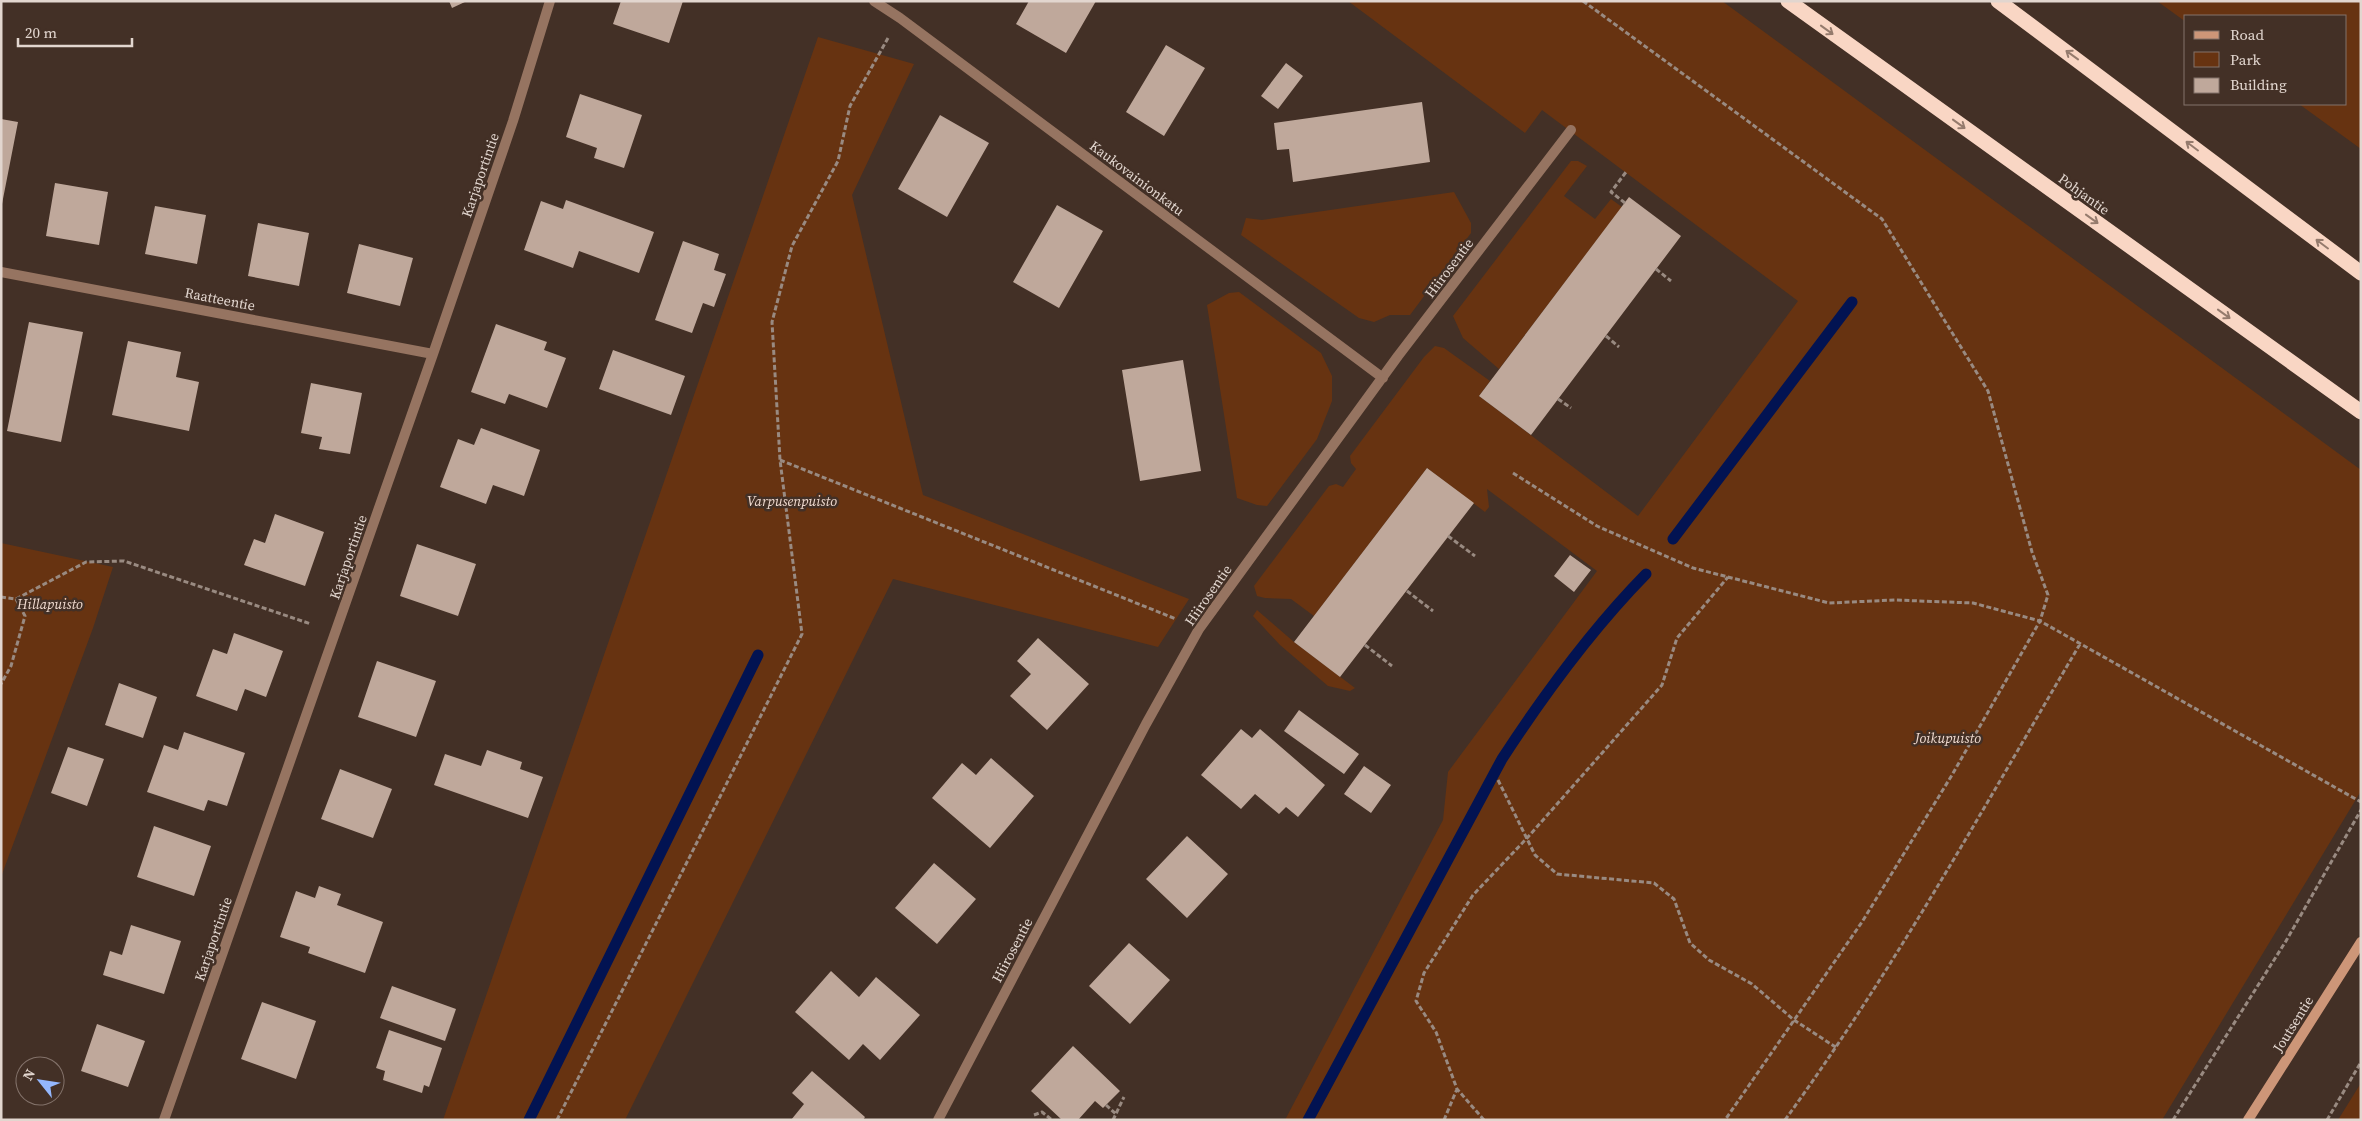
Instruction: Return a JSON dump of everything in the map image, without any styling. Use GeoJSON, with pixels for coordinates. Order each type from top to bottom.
{"type":"FeatureCollection","features":[{"type":"Feature","properties":{"kind":"highway","name":"Pohjantie"},"geometry":{"type":"LineString","coordinates":[[1788,1],[2361,412]]}},
{"type":"Feature","properties":{"kind":"highway"},"geometry":{"type":"LineString","coordinates":[[1998,1],[2361,273]]}},
{"type":"Feature","properties":{"kind":"main road","name":"Joutsentie"},"geometry":{"type":"LineString","coordinates":[[2248,1120],[2361,942]]}},
{"type":"Feature","properties":{"kind":"street","name":"Karjaportintie"},"geometry":{"type":"LineString","coordinates":[[164,1120],[433,354],[513,121],[550,1]]}},
{"type":"Feature","properties":{"kind":"street","name":"Kaukovainionkatu"},"geometry":{"type":"LineString","coordinates":[[874,1],[900,18],[1383,378]]}},
{"type":"Feature","properties":{"kind":"street","name":"Hiirosentie"},"geometry":{"type":"LineString","coordinates":[[938,1120],[1133,748],[1199,629],[1383,378],[1571,130]]}},
{"type":"Feature","properties":{"kind":"street","name":"Raatteentie"},"geometry":{"type":"LineString","coordinates":[[1,272],[433,354]]}},
{"type":"Feature","properties":{"kind":"path"},"geometry":{"type":"LineString","coordinates":[[1583,1],[1882,219],[1988,391],[2032,552],[2048,595],[2040,621],[1952,775],[1862,922],[1725,1120]]}},
{"type":"Feature","properties":{"kind":"path"},"geometry":{"type":"LineString","coordinates":[[556,1120],[802,634],[780,460],[772,322],[792,246],[838,161],[850,106],[900,18]]}},
{"type":"Feature","properties":{"kind":"path"},"geometry":{"type":"LineString","coordinates":[[1625,203],[1611,192],[1626,172]]}},
{"type":"Feature","properties":{"kind":"path"},"geometry":{"type":"LineString","coordinates":[[1656,270],[1671,281]]}},
{"type":"Feature","properties":{"kind":"path"},"geometry":{"type":"LineString","coordinates":[[1606,336],[1619,347]]}},
{"type":"Feature","properties":{"kind":"path"},"geometry":{"type":"LineString","coordinates":[[1558,399],[1571,408]]}},
{"type":"Feature","properties":{"kind":"path"},"geometry":{"type":"LineString","coordinates":[[780,460],[1199,629]]}},
{"type":"Feature","properties":{"kind":"path"},"geometry":{"type":"LineString","coordinates":[[1512,473],[1597,526],[1693,568],[1829,602],[1895,600],[1973,603],[2040,621],[2361,802]]}},
{"type":"Feature","properties":{"kind":"path"},"geometry":{"type":"LineString","coordinates":[[1448,536],[1475,556]]}},
{"type":"Feature","properties":{"kind":"path"},"geometry":{"type":"LineString","coordinates":[[1,597],[16,600],[86,562],[124,561],[336,633]]}},
{"type":"Feature","properties":{"kind":"path"},"geometry":{"type":"LineString","coordinates":[[1484,1120],[1457,1089],[1436,1032],[1416,1001],[1424,973],[1473,895],[1528,837],[1662,685],[1676,638],[1728,577]]}},
{"type":"Feature","properties":{"kind":"path"},"geometry":{"type":"LineString","coordinates":[[1407,591],[1433,611]]}},
{"type":"Feature","properties":{"kind":"path"},"geometry":{"type":"LineString","coordinates":[[1,684],[12,666],[25,616],[16,600]]}},
{"type":"Feature","properties":{"kind":"path"},"geometry":{"type":"LineString","coordinates":[[1786,1120],[1837,1048],[1909,937],[2080,644]]}},
{"type":"Feature","properties":{"kind":"path"},"geometry":{"type":"LineString","coordinates":[[1365,645],[1392,666]]}},
{"type":"Feature","properties":{"kind":"path"},"geometry":{"type":"LineString","coordinates":[[1498,780],[1528,837],[1535,855],[1557,874],[1654,883],[1674,899],[1690,943],[1709,960],[1752,984],[1794,1020],[1837,1048]]}},
{"type":"Feature","properties":{"kind":"path"},"geometry":{"type":"LineString","coordinates":[[2173,1120],[2286,941],[2361,810]]}},
{"type":"Feature","properties":{"kind":"path"},"geometry":{"type":"LineString","coordinates":[[2327,1120],[2361,1062]]}},
{"type":"Feature","properties":{"kind":"path"},"geometry":{"type":"LineString","coordinates":[[1444,1120],[1457,1089]]}},
{"type":"Feature","properties":{"kind":"path"},"geometry":{"type":"LineString","coordinates":[[1113,1120],[1124,1097]]}},
{"type":"Feature","properties":{"kind":"path"},"geometry":{"type":"LineString","coordinates":[[1106,1105],[1116,1114]]}},
{"type":"Feature","properties":{"kind":"path"},"geometry":{"type":"LineString","coordinates":[[1034,1115],[1042,1112],[1052,1120]]}},
{"type":"Feature","properties":{"kind":"green space","name":"Joikupuisto"},"geometry":{"type":"Polygon","coordinates":[[[1348,1],[1722,1],[2361,470],[2361,791],[2162,1120],[1285,1120],[1443,820],[1448,772],[1597,571],[1487,489],[1489,507],[1485,512],[1427,468],[1314,616],[1291,599],[1257,596],[1254,586],[1329,486],[1336,484],[1343,487],[1356,469],[1351,463],[1350,456],[1424,357],[1435,346],[1444,348],[1490,381],[1479,396],[1638,516],[1798,301],[1542,110],[1525,133],[1348,1]]]}},
{"type":"Feature","properties":{"kind":"green space"},"geometry":{"type":"Polygon","coordinates":[[[2157,1],[2361,1],[2361,149],[2300,105],[2347,105],[2347,15],[2184,15],[2184,21],[2157,1]]]}},
{"type":"Feature","properties":{"kind":"green space","name":"Varpusenpuisto"},"geometry":{"type":"Polygon","coordinates":[[[818,37],[914,64],[852,195],[923,495],[1189,599],[1158,647],[893,579],[625,1120],[443,1120],[818,37]]]}},
{"type":"Feature","properties":{"kind":"green space"},"geometry":{"type":"Polygon","coordinates":[[[1571,161],[1578,161],[1587,166],[1564,196],[1595,219],[1611,199],[1622,207],[1499,369],[1463,338],[1453,316],[1571,161]]]}},
{"type":"Feature","properties":{"kind":"green space"},"geometry":{"type":"Polygon","coordinates":[[[1454,192],[1471,223],[1471,233],[1410,315],[1390,315],[1374,322],[1359,318],[1241,235],[1246,218],[1262,220],[1454,192]]]}},
{"type":"Feature","properties":{"kind":"green space"},"geometry":{"type":"Polygon","coordinates":[[[1239,292],[1321,353],[1332,376],[1332,401],[1317,439],[1267,506],[1257,505],[1237,498],[1207,305],[1229,293],[1239,292]]]}},
{"type":"Feature","properties":{"kind":"green space","name":"Hillapuisto"},"geometry":{"type":"Polygon","coordinates":[[[1,543],[113,567],[93,628],[1,877],[1,543]]]}},
{"type":"Feature","properties":{"kind":"green space"},"geometry":{"type":"Polygon","coordinates":[[[1257,610],[1294,642],[1355,688],[1350,691],[1328,686],[1280,645],[1253,616],[1257,610]]]}},
{"type":"Feature","properties":{"kind":"green space"},"geometry":{"type":"Polygon","coordinates":[[[2361,1083],[2361,1120],[2338,1120],[2361,1083]]]}},
{"type":"Feature","properties":{"kind":"building"},"geometry":{"type":"Polygon","coordinates":[[[449,1],[467,1],[452,8],[449,1]]]}},
{"type":"Feature","properties":{"kind":"building"},"geometry":{"type":"Polygon","coordinates":[[[621,1],[683,1],[669,43],[613,24],[621,1]]]}},
{"type":"Feature","properties":{"kind":"building"},"geometry":{"type":"Polygon","coordinates":[[[1029,1],[1096,1],[1066,53],[1016,24],[1029,1]]]}},
{"type":"Feature","properties":{"kind":"building"},"geometry":{"type":"Polygon","coordinates":[[[1166,45],[1205,68],[1164,136],[1126,112],[1166,45]]]}},
{"type":"Feature","properties":{"kind":"building"},"geometry":{"type":"Polygon","coordinates":[[[1286,63],[1303,76],[1278,109],[1261,96],[1286,63]]]}},
{"type":"Feature","properties":{"kind":"building"},"geometry":{"type":"Polygon","coordinates":[[[580,94],[642,115],[624,168],[594,158],[597,148],[566,137],[580,94]]]}},
{"type":"Feature","properties":{"kind":"building"},"geometry":{"type":"Polygon","coordinates":[[[1422,102],[1430,162],[1293,182],[1289,149],[1277,150],[1274,123],[1422,102]]]}},
{"type":"Feature","properties":{"kind":"building"},"geometry":{"type":"Polygon","coordinates":[[[940,115],[989,143],[947,217],[898,189],[940,115]]]}},
{"type":"Feature","properties":{"kind":"building"},"geometry":{"type":"Polygon","coordinates":[[[1,119],[18,122],[2,204],[1,204],[1,119]]]}},
{"type":"Feature","properties":{"kind":"building"},"geometry":{"type":"Polygon","coordinates":[[[55,183],[108,192],[99,245],[46,236],[55,183]]]}},
{"type":"Feature","properties":{"kind":"building"},"geometry":{"type":"Polygon","coordinates":[[[1629,197],[1681,236],[1531,435],[1479,396],[1629,197]]]}},
{"type":"Feature","properties":{"kind":"building"},"geometry":{"type":"Polygon","coordinates":[[[566,200],[654,232],[639,273],[579,251],[573,268],[524,250],[541,201],[563,209],[566,200]]]}},
{"type":"Feature","properties":{"kind":"building"},"geometry":{"type":"Polygon","coordinates":[[[1057,205],[1103,231],[1059,308],[1013,282],[1057,205]]]}},
{"type":"Feature","properties":{"kind":"building"},"geometry":{"type":"Polygon","coordinates":[[[155,206],[206,215],[197,264],[145,254],[155,206]]]}},
{"type":"Feature","properties":{"kind":"building"},"geometry":{"type":"Polygon","coordinates":[[[258,223],[309,233],[299,286],[248,276],[258,223]]]}},
{"type":"Feature","properties":{"kind":"building"},"geometry":{"type":"Polygon","coordinates":[[[683,241],[719,254],[714,270],[726,274],[714,307],[703,303],[692,333],[655,320],[683,241]]]}},
{"type":"Feature","properties":{"kind":"building"},"geometry":{"type":"Polygon","coordinates":[[[359,244],[413,258],[400,306],[347,293],[359,244]]]}},
{"type":"Feature","properties":{"kind":"building"},"geometry":{"type":"Polygon","coordinates":[[[29,322],[83,332],[61,442],[7,431],[29,322]]]}},
{"type":"Feature","properties":{"kind":"building"},"geometry":{"type":"Polygon","coordinates":[[[496,324],[547,342],[544,350],[566,358],[547,408],[509,394],[505,404],[471,392],[496,324]]]}},
{"type":"Feature","properties":{"kind":"building"},"geometry":{"type":"Polygon","coordinates":[[[128,341],[181,352],[176,377],[199,382],[189,431],[112,415],[128,341]]]}},
{"type":"Feature","properties":{"kind":"building"},"geometry":{"type":"Polygon","coordinates":[[[613,350],[685,376],[671,415],[599,389],[613,350]]]}},
{"type":"Feature","properties":{"kind":"building"},"geometry":{"type":"Polygon","coordinates":[[[1183,360],[1201,471],[1140,481],[1122,370],[1183,360]]]}},
{"type":"Feature","properties":{"kind":"building"},"geometry":{"type":"Polygon","coordinates":[[[311,383],[362,393],[350,454],[319,449],[322,437],[301,433],[311,383]]]}},
{"type":"Feature","properties":{"kind":"building"},"geometry":{"type":"Polygon","coordinates":[[[481,428],[540,450],[524,496],[493,485],[486,504],[440,487],[458,439],[474,445],[481,428]]]}},
{"type":"Feature","properties":{"kind":"building"},"geometry":{"type":"Polygon","coordinates":[[[1427,468],[1474,503],[1340,677],[1294,642],[1427,468]]]}},
{"type":"Feature","properties":{"kind":"building"},"geometry":{"type":"Polygon","coordinates":[[[275,514],[324,532],[305,586],[244,565],[254,539],[265,543],[275,514]]]}},
{"type":"Feature","properties":{"kind":"building"},"geometry":{"type":"Polygon","coordinates":[[[417,544],[476,564],[458,616],[400,596],[417,544]]]}},
{"type":"Feature","properties":{"kind":"building"},"geometry":{"type":"Polygon","coordinates":[[[1570,555],[1591,570],[1574,592],[1554,576],[1570,555]]]}},
{"type":"Feature","properties":{"kind":"building"},"geometry":{"type":"Polygon","coordinates":[[[234,633],[283,651],[266,697],[245,689],[237,711],[196,696],[213,649],[227,654],[234,633]]]}},
{"type":"Feature","properties":{"kind":"building"},"geometry":{"type":"Polygon","coordinates":[[[1038,638],[1089,684],[1047,730],[1010,696],[1031,674],[1017,661],[1038,638]]]}},
{"type":"Feature","properties":{"kind":"building"},"geometry":{"type":"Polygon","coordinates":[[[377,661],[436,681],[416,737],[358,717],[377,661]]]}},
{"type":"Feature","properties":{"kind":"building"},"geometry":{"type":"Polygon","coordinates":[[[119,683],[157,697],[143,738],[105,725],[119,683]]]}},
{"type":"Feature","properties":{"kind":"building"},"geometry":{"type":"Polygon","coordinates":[[[1299,710],[1359,754],[1344,774],[1284,731],[1299,710]]]}},
{"type":"Feature","properties":{"kind":"building"},"geometry":{"type":"Polygon","coordinates":[[[1241,729],[1252,738],[1260,729],[1325,785],[1298,817],[1286,807],[1279,814],[1255,794],[1241,809],[1201,775],[1241,729]]]}},
{"type":"Feature","properties":{"kind":"building"},"geometry":{"type":"Polygon","coordinates":[[[184,732],[245,753],[227,806],[208,800],[204,811],[147,792],[164,745],[178,750],[184,732]]]}},
{"type":"Feature","properties":{"kind":"building"},"geometry":{"type":"Polygon","coordinates":[[[68,747],[104,759],[87,806],[51,793],[68,747]]]}},
{"type":"Feature","properties":{"kind":"building"},"geometry":{"type":"Polygon","coordinates":[[[487,750],[522,762],[520,769],[543,777],[528,818],[434,785],[445,754],[481,766],[487,750]]]}},
{"type":"Feature","properties":{"kind":"building"},"geometry":{"type":"Polygon","coordinates":[[[991,758],[1034,796],[990,848],[932,798],[962,763],[976,775],[991,758]]]}},
{"type":"Feature","properties":{"kind":"building"},"geometry":{"type":"Polygon","coordinates":[[[1364,766],[1391,785],[1371,813],[1344,794],[1364,766]]]}},
{"type":"Feature","properties":{"kind":"building"},"geometry":{"type":"Polygon","coordinates":[[[340,769],[392,789],[373,838],[321,819],[340,769]]]}},
{"type":"Feature","properties":{"kind":"building"},"geometry":{"type":"Polygon","coordinates":[[[154,826],[211,846],[194,896],[137,877],[154,826]]]}},
{"type":"Feature","properties":{"kind":"building"},"geometry":{"type":"Polygon","coordinates":[[[1187,836],[1228,874],[1187,918],[1146,879],[1187,836]]]}},
{"type":"Feature","properties":{"kind":"building"},"geometry":{"type":"Polygon","coordinates":[[[934,863],[976,899],[937,944],[895,908],[934,863]]]}},
{"type":"Feature","properties":{"kind":"building"},"geometry":{"type":"Polygon","coordinates":[[[319,886],[341,894],[337,905],[383,922],[365,973],[308,953],[310,947],[280,937],[296,891],[315,898],[319,886]]]}},
{"type":"Feature","properties":{"kind":"building"},"geometry":{"type":"Polygon","coordinates":[[[131,925],[181,941],[164,994],[103,975],[110,951],[122,955],[131,925]]]}},
{"type":"Feature","properties":{"kind":"building"},"geometry":{"type":"Polygon","coordinates":[[[1129,943],[1170,980],[1130,1024],[1089,986],[1129,943]]]}},
{"type":"Feature","properties":{"kind":"building"},"geometry":{"type":"Polygon","coordinates":[[[831,971],[859,997],[876,977],[920,1015],[880,1060],[863,1044],[849,1060],[795,1012],[831,971]]]}},
{"type":"Feature","properties":{"kind":"building"},"geometry":{"type":"Polygon","coordinates":[[[392,986],[456,1009],[445,1041],[380,1018],[392,986]]]}},
{"type":"Feature","properties":{"kind":"building"},"geometry":{"type":"Polygon","coordinates":[[[262,1002],[316,1021],[296,1079],[241,1059],[262,1002]]]}},
{"type":"Feature","properties":{"kind":"building"},"geometry":{"type":"Polygon","coordinates":[[[97,1024],[145,1041],[128,1087],[81,1071],[97,1024]]]}},
{"type":"Feature","properties":{"kind":"building"},"geometry":{"type":"Polygon","coordinates":[[[389,1030],[442,1048],[429,1087],[424,1085],[422,1093],[383,1080],[385,1071],[376,1068],[389,1030]]]}},
{"type":"Feature","properties":{"kind":"building"},"geometry":{"type":"Polygon","coordinates":[[[1073,1046],[1120,1091],[1103,1108],[1095,1101],[1078,1120],[1062,1120],[1031,1091],[1073,1046]]]}},
{"type":"Feature","properties":{"kind":"building"},"geometry":{"type":"Polygon","coordinates":[[[812,1071],[865,1117],[863,1120],[791,1120],[804,1104],[792,1093],[812,1071]]]}},
{"type":"Feature","properties":{"kind":"waterway"},"geometry":{"type":"LineString","coordinates":[[1673,539],[1852,302]]}},
{"type":"Feature","properties":{"kind":"waterway"},"geometry":{"type":"LineString","coordinates":[[1308,1120],[1502,759],[1570,663],[1606,617],[1646,574]]}},
{"type":"Feature","properties":{"kind":"waterway"},"geometry":{"type":"LineString","coordinates":[[529,1120],[758,655]]}}]}
